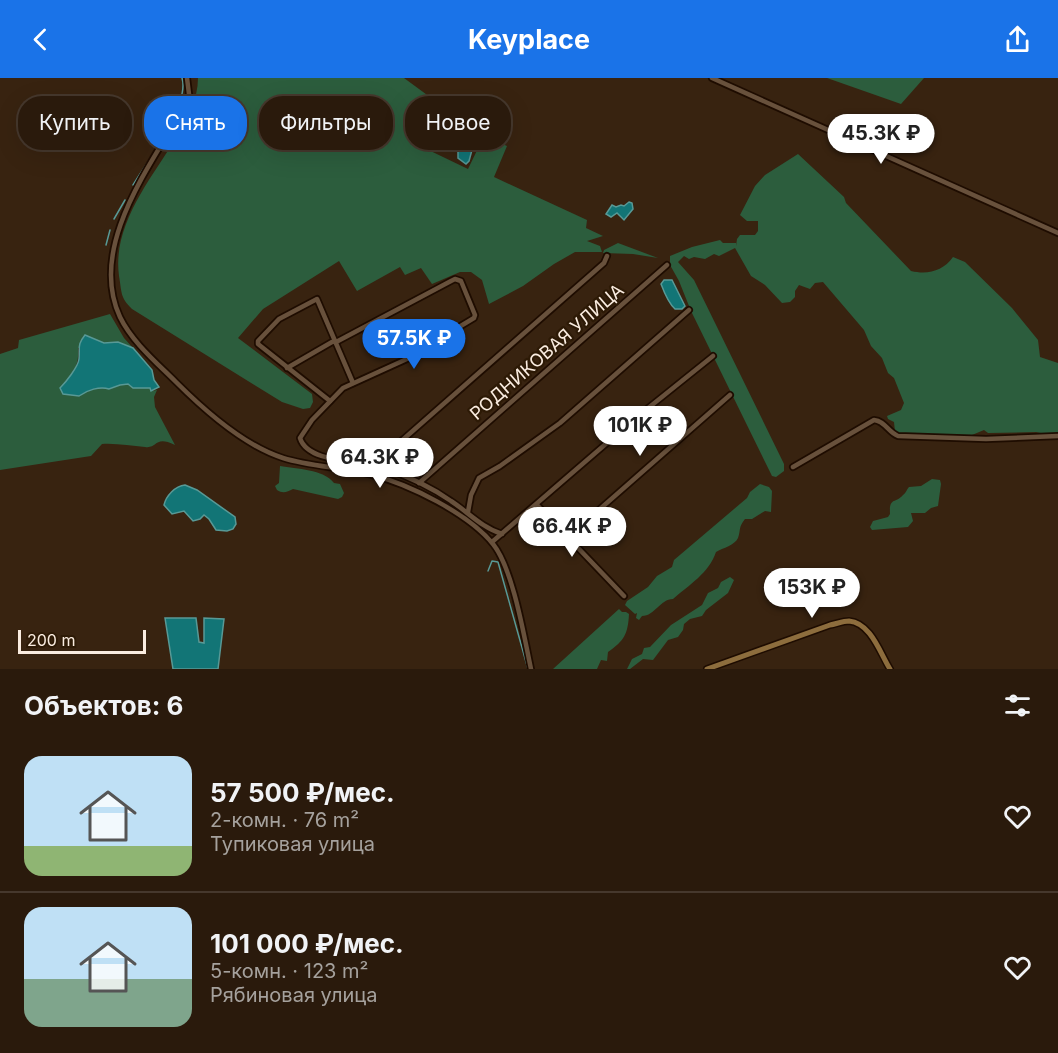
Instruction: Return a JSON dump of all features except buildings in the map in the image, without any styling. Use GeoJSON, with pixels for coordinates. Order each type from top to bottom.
{"type":"FeatureCollection","features":[{"type":"Feature","properties":{"kind":"main road"},"geometry":{"type":"LineString","coordinates":[[707,669],[847,621],[859,624],[867,630],[890,669]]}},
{"type":"Feature","properties":{"kind":"street"},"geometry":{"type":"LineString","coordinates":[[187,78],[189,94],[185,105],[129,202],[117,235],[112,266],[113,295],[118,313],[127,328],[203,408],[265,451],[294,461],[373,475],[417,491],[460,516],[492,542],[499,552],[511,582],[531,669]]}},
{"type":"Feature","properties":{"kind":"street"},"geometry":{"type":"LineString","coordinates":[[712,78],[1058,233]]}},
{"type":"Feature","properties":{"kind":"street"},"geometry":{"type":"LineString","coordinates":[[374,465],[604,263],[607,256]]}},
{"type":"Feature","properties":{"kind":"street","name":"РОДНИКОВАЯ УЛИЦА"},"geometry":{"type":"LineString","coordinates":[[418,483],[667,265]]}},
{"type":"Feature","properties":{"kind":"street"},"geometry":{"type":"LineString","coordinates":[[287,368],[455,279],[461,281],[476,315],[444,336],[431,348],[344,388],[301,434],[301,442],[304,448],[316,455],[374,465],[418,483],[468,512],[485,526],[502,534]]}},
{"type":"Feature","properties":{"kind":"street"},"geometry":{"type":"LineString","coordinates":[[330,401],[258,343],[277,321],[315,299],[336,341],[353,383]]}},
{"type":"Feature","properties":{"kind":"street"},"geometry":{"type":"LineString","coordinates":[[468,512],[471,495],[480,477],[500,466],[560,423],[689,310]]}},
{"type":"Feature","properties":{"kind":"street"},"geometry":{"type":"LineString","coordinates":[[492,542],[637,417],[712,356]]}},
{"type":"Feature","properties":{"kind":"street"},"geometry":{"type":"LineString","coordinates":[[568,537],[729,396]]}},
{"type":"Feature","properties":{"kind":"street"},"geometry":{"type":"LineString","coordinates":[[793,467],[874,420],[881,422],[898,436],[986,439],[1058,436]]}},
{"type":"Feature","properties":{"kind":"street"},"geometry":{"type":"LineString","coordinates":[[537,505],[624,597]]}},
{"type":"Feature","properties":{"kind":"green space"},"geometry":{"type":"Polygon","coordinates":[[[198,78],[404,78],[429,96],[405,96],[405,150],[428,150],[468,169],[477,150],[505,150],[494,177],[587,220],[586,228],[603,236],[587,241],[600,246],[602,252],[575,252],[523,286],[489,304],[482,280],[471,272],[460,272],[432,284],[421,268],[405,275],[400,267],[357,291],[339,261],[263,309],[238,338],[312,394],[313,402],[310,408],[303,409],[282,402],[132,309],[122,294],[118,257],[121,239],[127,221],[145,186],[168,150],[247,150],[247,96],[196,96],[198,78]]]}},
{"type":"Feature","properties":{"kind":"green space"},"geometry":{"type":"Polygon","coordinates":[[[827,78],[924,78],[901,104],[827,78]]]}},
{"type":"Feature","properties":{"kind":"green space"},"geometry":{"type":"Polygon","coordinates":[[[798,154],[844,197],[846,203],[911,271],[935,271],[945,266],[953,257],[965,262],[1012,308],[1038,340],[1040,357],[1058,363],[1058,434],[988,433],[984,430],[972,435],[901,436],[895,432],[894,422],[887,416],[901,410],[904,403],[894,378],[888,373],[882,358],[871,346],[864,330],[823,282],[815,283],[810,289],[799,285],[795,291],[795,297],[790,302],[782,303],[765,285],[751,276],[735,248],[719,256],[714,254],[705,259],[694,257],[689,259],[684,256],[678,262],[694,280],[784,464],[784,471],[776,477],[772,476],[691,311],[670,265],[670,256],[692,247],[720,240],[723,243],[736,243],[736,246],[740,235],[755,235],[758,231],[758,221],[747,221],[740,215],[755,186],[765,175],[798,154]]]}},
{"type":"Feature","properties":{"kind":"green space"},"geometry":{"type":"Polygon","coordinates":[[[618,243],[658,258],[603,253],[604,250],[618,243]]]}},
{"type":"Feature","properties":{"kind":"green space"},"geometry":{"type":"Polygon","coordinates":[[[110,314],[124,338],[133,348],[118,342],[78,348],[78,359],[74,370],[60,388],[84,391],[104,387],[109,389],[128,384],[133,388],[157,390],[154,397],[155,407],[175,445],[163,441],[149,447],[102,444],[91,456],[0,470],[0,354],[18,348],[19,340],[110,314]]]}},
{"type":"Feature","properties":{"kind":"green space"},"geometry":{"type":"Polygon","coordinates":[[[280,466],[309,470],[323,475],[334,483],[340,484],[344,493],[338,499],[293,489],[285,492],[279,491],[275,486],[279,483],[280,466]]]}},
{"type":"Feature","properties":{"kind":"green space"},"geometry":{"type":"Polygon","coordinates":[[[932,479],[940,480],[941,484],[938,506],[925,513],[911,513],[913,521],[908,527],[872,530],[870,527],[873,521],[888,517],[892,503],[900,498],[909,487],[921,486],[932,479]]]}},
{"type":"Feature","properties":{"kind":"green space"},"geometry":{"type":"Polygon","coordinates":[[[760,484],[769,487],[772,491],[771,512],[765,511],[752,519],[745,519],[740,527],[738,538],[732,544],[716,552],[709,566],[698,578],[673,599],[664,602],[639,620],[636,618],[637,613],[635,614],[625,605],[627,601],[648,587],[657,576],[672,567],[674,560],[747,498],[750,492],[760,484]]]}},
{"type":"Feature","properties":{"kind":"green space"},"geometry":{"type":"Polygon","coordinates":[[[730,577],[734,580],[728,593],[706,610],[702,616],[690,619],[684,624],[678,637],[668,640],[653,660],[643,659],[627,669],[632,659],[642,654],[644,648],[650,647],[671,625],[702,605],[708,593],[718,588],[721,582],[730,577]]]}},
{"type":"Feature","properties":{"kind":"green space"},"geometry":{"type":"Polygon","coordinates":[[[619,609],[629,614],[628,627],[618,644],[608,652],[607,661],[601,660],[597,669],[553,669],[619,609]]]}},
{"type":"Feature","properties":{"kind":"water"},"geometry":{"type":"Polygon","coordinates":[[[458,150],[472,150],[466,164],[458,158],[458,150]]]}},
{"type":"Feature","properties":{"kind":"water"},"geometry":{"type":"Polygon","coordinates":[[[629,202],[632,203],[633,209],[624,220],[617,213],[611,217],[606,214],[612,205],[624,206],[629,202]]]}},
{"type":"Feature","properties":{"kind":"water"},"geometry":{"type":"Polygon","coordinates":[[[664,280],[672,280],[685,306],[682,309],[675,309],[668,301],[661,284],[664,280]]]}},
{"type":"Feature","properties":{"kind":"water"},"geometry":{"type":"Polygon","coordinates":[[[85,335],[104,343],[118,342],[133,348],[152,370],[154,380],[159,387],[151,391],[150,388],[133,388],[128,384],[109,389],[94,389],[79,396],[63,394],[60,388],[76,366],[80,344],[85,335]]]}},
{"type":"Feature","properties":{"kind":"water"},"geometry":{"type":"Polygon","coordinates":[[[185,485],[197,490],[235,517],[236,524],[233,529],[216,530],[204,515],[193,521],[184,511],[172,514],[164,505],[165,502],[174,489],[185,485]]]}},
{"type":"Feature","properties":{"kind":"water"},"geometry":{"type":"Polygon","coordinates":[[[165,618],[196,618],[199,642],[204,643],[204,618],[224,619],[218,669],[173,669],[165,618]]]}},
{"type":"Feature","properties":{"kind":"waterway"},"geometry":{"type":"LineString","coordinates":[[133,185],[174,117],[183,89],[182,78]]}},
{"type":"Feature","properties":{"kind":"waterway"},"geometry":{"type":"LineString","coordinates":[[114,219],[125,200]]}},
{"type":"Feature","properties":{"kind":"waterway"},"geometry":{"type":"LineString","coordinates":[[106,245],[110,230]]}},
{"type":"Feature","properties":{"kind":"waterway"},"geometry":{"type":"LineString","coordinates":[[488,571],[492,561],[498,562],[528,669]]}}]}
